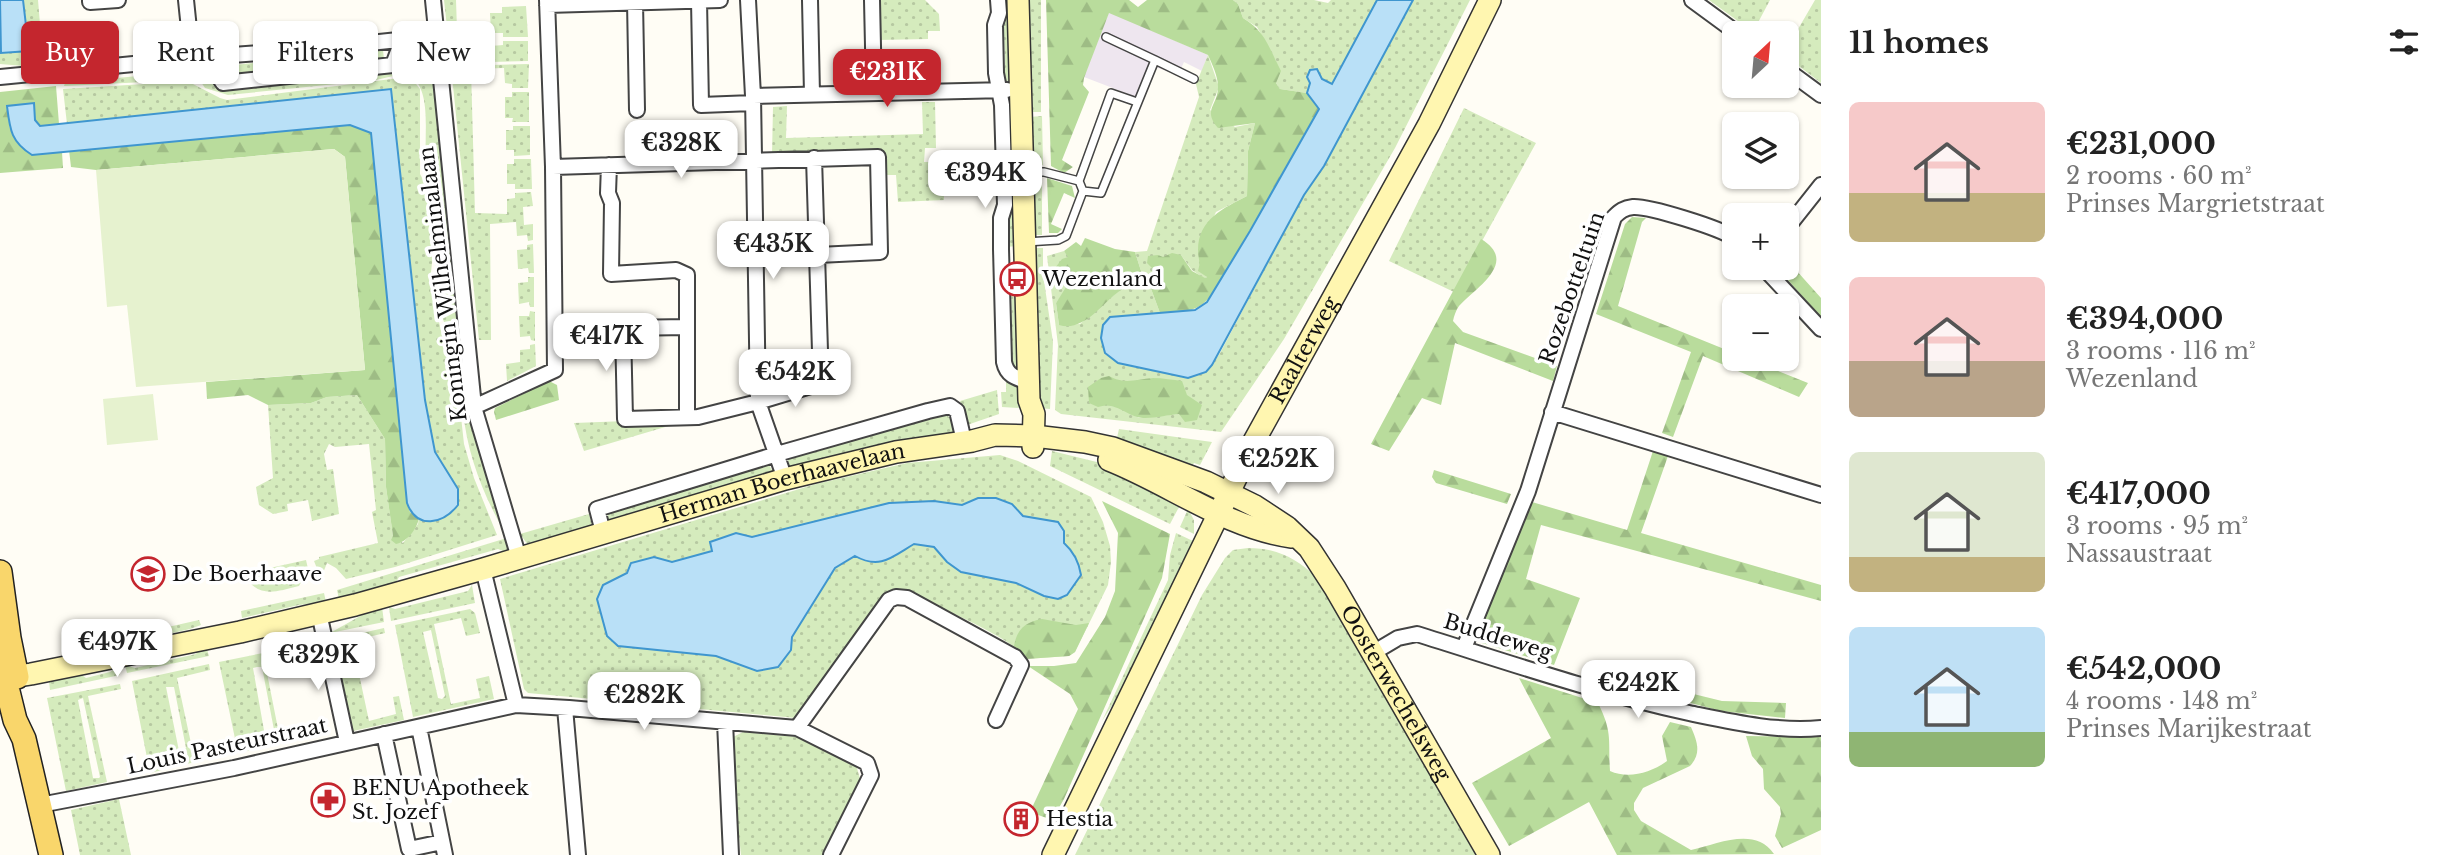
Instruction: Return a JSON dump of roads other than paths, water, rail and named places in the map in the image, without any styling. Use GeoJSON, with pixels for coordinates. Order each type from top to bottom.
{"type":"FeatureCollection","features":[{"type":"Feature","properties":{"kind":"main road"},"geometry":{"type":"LineString","coordinates":[[0,572],[9,638],[5,673],[15,720],[49,803],[51,855]]}},
{"type":"Feature","properties":{"kind":"street"},"geometry":{"type":"LineString","coordinates":[[90,0],[118,0]]}},
{"type":"Feature","properties":{"kind":"street"},"geometry":{"type":"LineString","coordinates":[[186,0],[191,21]]}},
{"type":"Feature","properties":{"kind":"street","name":"Koningin Wilhelminalaan"},"geometry":{"type":"LineString","coordinates":[[433,0],[435,21]]}},
{"type":"Feature","properties":{"kind":"street"},"geometry":{"type":"LineString","coordinates":[[474,407],[555,370],[553,167],[547,2],[720,0]]}},
{"type":"Feature","properties":{"kind":"street"},"geometry":{"type":"LineString","coordinates":[[748,0],[753,99],[758,402],[785,479]]}},
{"type":"Feature","properties":{"kind":"street"},"geometry":{"type":"LineString","coordinates":[[810,0],[812,94]]}},
{"type":"Feature","properties":{"kind":"street"},"geometry":{"type":"LineString","coordinates":[[872,0],[874,92]]}},
{"type":"Feature","properties":{"kind":"street"},"geometry":{"type":"LineString","coordinates":[[998,0],[999,13],[995,25],[996,73],[1002,106],[1004,362],[1006,371],[1029,391]]}},
{"type":"Feature","properties":{"kind":"street"},"geometry":{"type":"LineString","coordinates":[[1018,0],[1029,391],[1023,413],[1028,441]]}},
{"type":"Feature","properties":{"kind":"street","name":"Raalterweg"},"geometry":{"type":"LineString","coordinates":[[1053,855],[1253,443],[1429,124],[1490,0]]}},
{"type":"Feature","properties":{"kind":"street"},"geometry":{"type":"LineString","coordinates":[[1692,0],[1722,22]]}},
{"type":"Feature","properties":{"kind":"street"},"geometry":{"type":"LineString","coordinates":[[699,1],[701,104],[812,94],[1021,90]]}},
{"type":"Feature","properties":{"kind":"street"},"geometry":{"type":"LineString","coordinates":[[635,2],[637,110]]}},
{"type":"Feature","properties":{"kind":"street"},"geometry":{"type":"LineString","coordinates":[[239,54],[392,39]]}},
{"type":"Feature","properties":{"kind":"street"},"geometry":{"type":"LineString","coordinates":[[0,77],[133,64]]}},
{"type":"Feature","properties":{"kind":"street"},"geometry":{"type":"LineString","coordinates":[[239,81],[392,65]]}},
{"type":"Feature","properties":{"kind":"street"},"geometry":{"type":"LineString","coordinates":[[1799,79],[1821,95]]}},
{"type":"Feature","properties":{"kind":"street","name":"Koningin Wilhelminalaan"},"geometry":{"type":"LineString","coordinates":[[441,84],[474,407],[519,558]]}},
{"type":"Feature","properties":{"kind":"street"},"geometry":{"type":"LineString","coordinates":[[553,167],[878,157],[880,252],[818,255]]}},
{"type":"Feature","properties":{"kind":"street"},"geometry":{"type":"LineString","coordinates":[[623,328],[625,419],[698,417],[821,383],[814,158]]}},
{"type":"Feature","properties":{"kind":"street"},"geometry":{"type":"LineString","coordinates":[[609,165],[608,193],[612,204],[611,274],[676,270],[687,275],[687,416]]}},
{"type":"Feature","properties":{"kind":"street"},"geometry":{"type":"LineString","coordinates":[[1799,213],[1821,185]]}},
{"type":"Feature","properties":{"kind":"street","name":"Rozebotteltuin"},"geometry":{"type":"LineString","coordinates":[[1464,648],[1528,491],[1614,217],[1621,210],[1637,207],[1710,226],[1722,232]]}},
{"type":"Feature","properties":{"kind":"street"},"geometry":{"type":"LineString","coordinates":[[1775,280],[1821,329]]}},
{"type":"Feature","properties":{"kind":"street"},"geometry":{"type":"LineString","coordinates":[[556,325],[597,323],[605,328],[687,327]]}},
{"type":"Feature","properties":{"kind":"street","name":"Herman Boerhaavelaan"},"geometry":{"type":"LineString","coordinates":[[603,533],[597,509],[777,454],[950,406],[957,411],[968,441]]}},
{"type":"Feature","properties":{"kind":"street"},"geometry":{"type":"LineString","coordinates":[[1552,412],[1821,495]]}},
{"type":"Feature","properties":{"kind":"street","name":"Herman Boerhaavelaan"},"geometry":{"type":"LineString","coordinates":[[5,673],[240,632],[319,613],[483,569],[785,479],[895,452],[968,441],[1085,442],[1113,448],[1228,492]]}},
{"type":"Feature","properties":{"kind":"street","name":"Herman Boerhaavelaan"},"geometry":{"type":"LineString","coordinates":[[1028,441],[1112,461],[1218,513]]}},
{"type":"Feature","properties":{"kind":"street","name":"Oosterwechelsweg"},"geometry":{"type":"LineString","coordinates":[[1228,492],[1262,510],[1298,538],[1317,559],[1489,855]]}},
{"type":"Feature","properties":{"kind":"street"},"geometry":{"type":"LineString","coordinates":[[1218,513],[1245,524],[1298,538]]}},
{"type":"Feature","properties":{"kind":"street"},"geometry":{"type":"LineString","coordinates":[[483,569],[516,705]]}},
{"type":"Feature","properties":{"kind":"street"},"geometry":{"type":"LineString","coordinates":[[831,855],[871,775],[867,763],[797,728],[889,600],[896,597],[907,598],[1015,657],[1021,664],[996,720]]}},
{"type":"Feature","properties":{"kind":"street"},"geometry":{"type":"LineString","coordinates":[[319,613],[347,742]]}},
{"type":"Feature","properties":{"kind":"street","name":"Buddeweg"},"geometry":{"type":"LineString","coordinates":[[1371,653],[1413,633],[1629,700],[1737,723],[1773,728],[1821,728]]}},
{"type":"Feature","properties":{"kind":"street","name":"Louis Pasteurstraat"},"geometry":{"type":"LineString","coordinates":[[49,803],[234,768],[516,705],[797,728]]}},
{"type":"Feature","properties":{"kind":"street"},"geometry":{"type":"LineString","coordinates":[[565,708],[578,855]]}},
{"type":"Feature","properties":{"kind":"street"},"geometry":{"type":"LineString","coordinates":[[724,722],[731,855]]}},
{"type":"Feature","properties":{"kind":"street"},"geometry":{"type":"LineString","coordinates":[[384,734],[409,849],[443,849],[419,727]]}},
{"type":"Feature","properties":{"kind":"lane"},"geometry":{"type":"LineString","coordinates":[[1106,37],[1194,79]]}},
{"type":"Feature","properties":{"kind":"lane"},"geometry":{"type":"LineString","coordinates":[[1083,191],[1101,192],[1155,60]]}},
{"type":"Feature","properties":{"kind":"lane"},"geometry":{"type":"LineString","coordinates":[[1025,242],[1058,240],[1066,236],[1083,191],[1079,181],[1111,93],[1137,102]]}},
{"type":"Feature","properties":{"kind":"lane"},"geometry":{"type":"LineString","coordinates":[[1023,172],[1044,172],[1079,181]]}},
{"type":"Feature","properties":{"kind":"water"},"geometry":{"type":"Polygon","coordinates":[[[0,0],[23,0],[25,21],[21,21],[21,52],[1,53],[0,0]]]}},
{"type":"Feature","properties":{"kind":"water"},"geometry":{"type":"Polygon","coordinates":[[[1377,0],[1413,0],[1324,166],[1304,195],[1212,365],[1206,372],[1188,378],[1118,363],[1105,353],[1101,338],[1103,325],[1110,317],[1195,310],[1207,302],[1319,109],[1307,93],[1310,70],[1317,69],[1322,79],[1332,84],[1377,0]]]}},
{"type":"Feature","properties":{"kind":"water"},"geometry":{"type":"Polygon","coordinates":[[[391,89],[425,400],[435,452],[458,489],[458,505],[445,516],[431,521],[417,517],[407,503],[371,133],[350,125],[32,155],[13,135],[7,106],[34,103],[35,120],[40,126],[391,89]]]}},
{"type":"Feature","properties":{"kind":"water"},"geometry":{"type":"Polygon","coordinates":[[[978,498],[996,498],[1012,504],[1023,516],[1058,522],[1064,531],[1064,543],[1076,558],[1081,575],[1067,595],[1058,599],[1044,596],[1016,583],[961,572],[947,562],[934,547],[914,544],[886,560],[872,562],[855,556],[835,568],[792,637],[791,650],[778,667],[757,671],[716,656],[618,646],[607,636],[597,599],[603,585],[627,573],[631,563],[654,557],[672,562],[712,551],[710,542],[736,533],[752,537],[889,503],[934,501],[962,505],[978,498]]]}},
{"type":"Feature","properties":{"kind":"place","name":"Wezenland"},"geometry":{"type":"Point","coordinates":[1017,279]}},
{"type":"Feature","properties":{"kind":"place","name":"De Boerhaave"},"geometry":{"type":"Point","coordinates":[148,574]}},
{"type":"Feature","properties":{"kind":"place","name":"BENU Apotheek St. Jozef"},"geometry":{"type":"Point","coordinates":[328,800]}},
{"type":"Feature","properties":{"kind":"place","name":"Hestia"},"geometry":{"type":"Point","coordinates":[1021,819]}}]}
